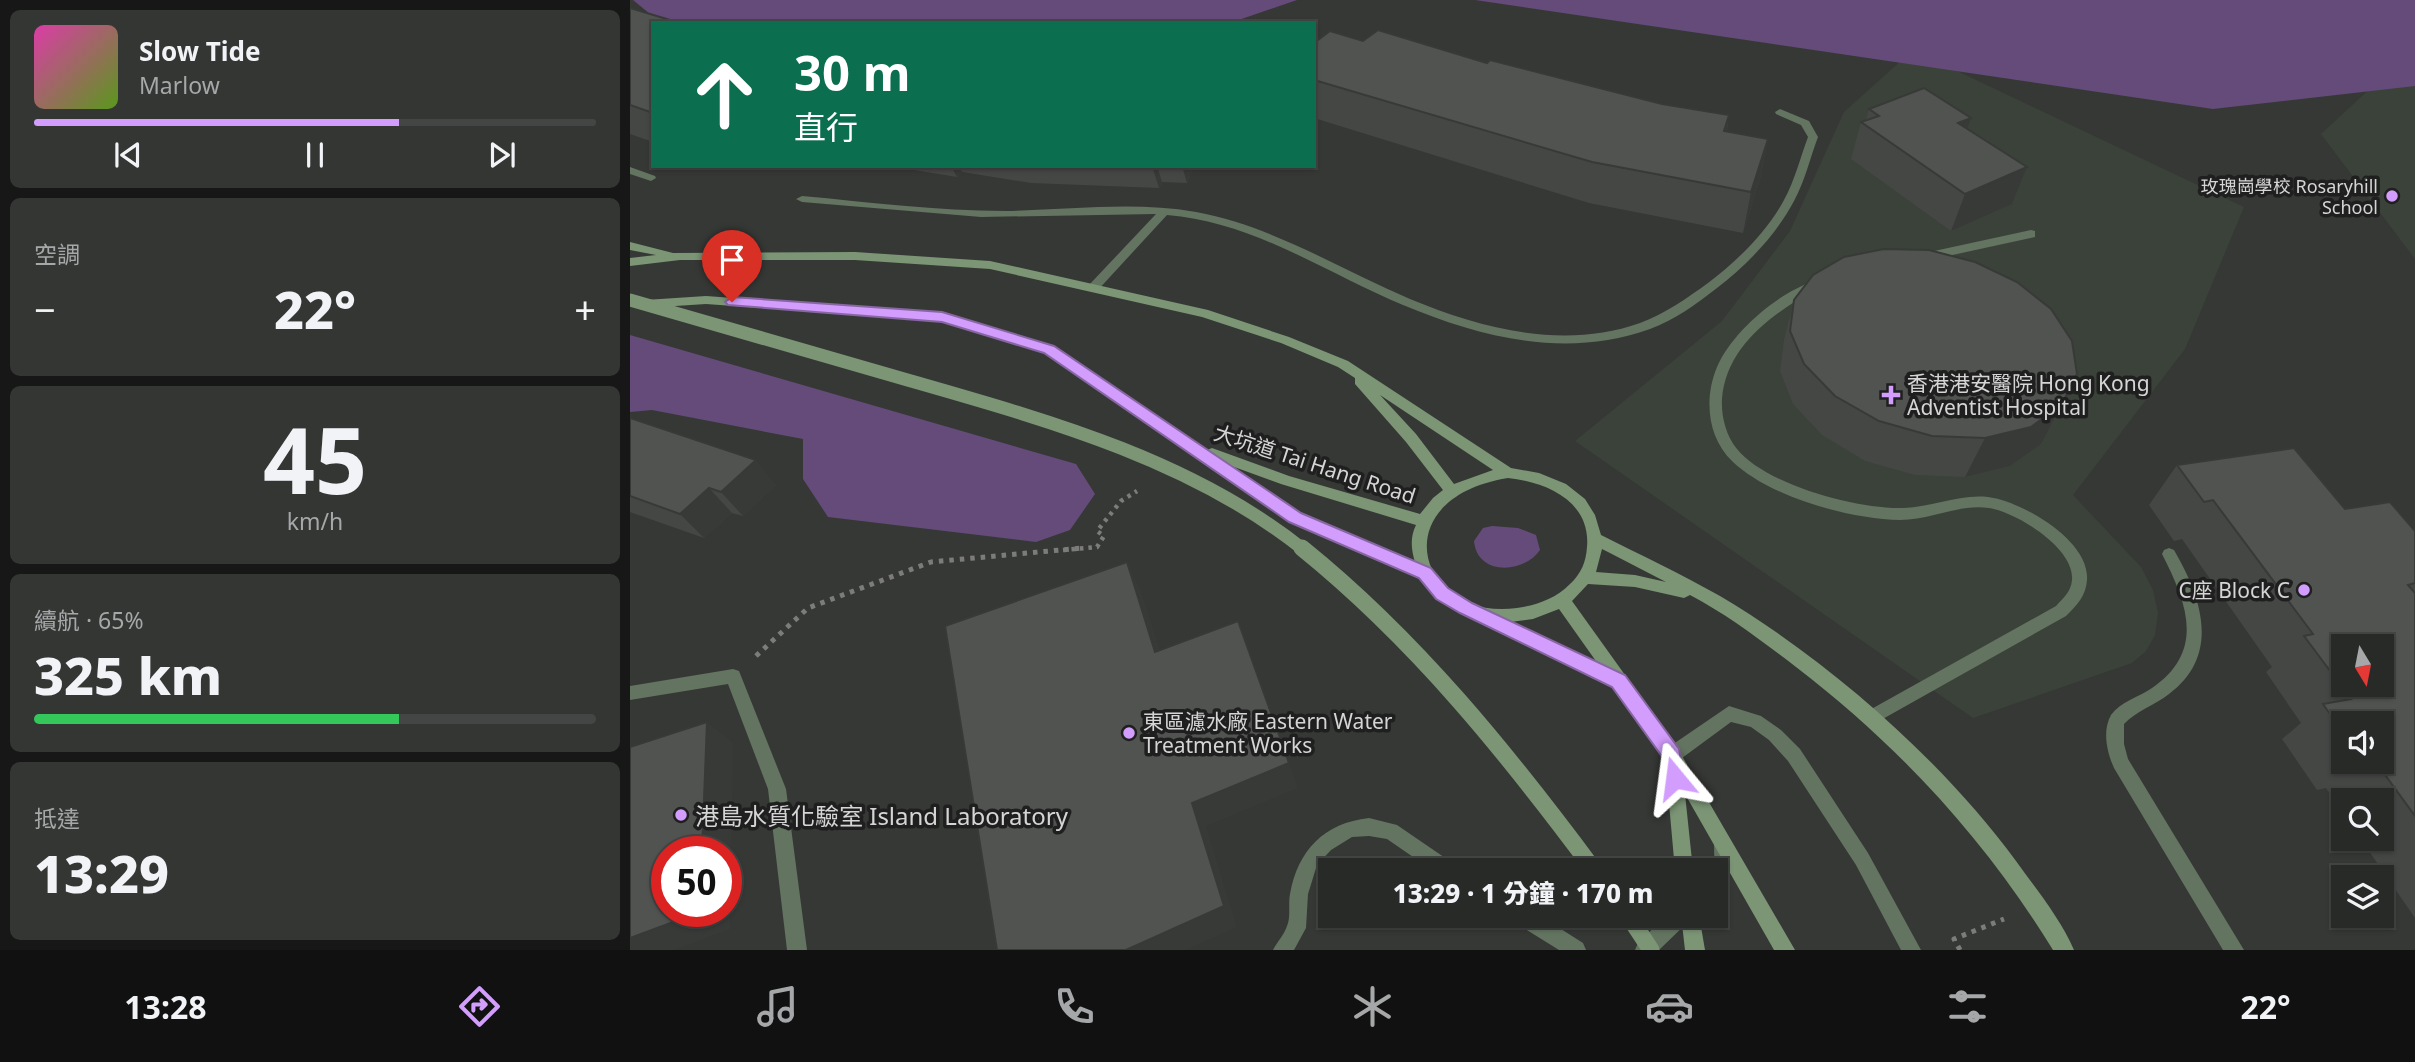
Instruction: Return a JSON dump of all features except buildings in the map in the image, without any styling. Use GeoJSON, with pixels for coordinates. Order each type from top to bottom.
{"type":"FeatureCollection","features":[{"type":"Feature","properties":{"kind":"main road"},"geometry":{"type":"LineString","coordinates":[[630,246],[680,257]]}},
{"type":"Feature","properties":{"kind":"main road"},"geometry":{"type":"LineString","coordinates":[[630,262],[680,257],[855,256],[977,264],[1204,313],[1285,340],[1343,364],[1508,473]]}},
{"type":"Feature","properties":{"kind":"main road","name":"大坑道 Tai Hang Road"},"geometry":{"type":"LineString","coordinates":[[630,302],[706,300],[942,317],[1049,349],[1195,446],[1295,518],[1425,573]]}},
{"type":"Feature","properties":{"kind":"main road"},"geometry":{"type":"LineString","coordinates":[[630,302],[1049,420],[1149,458],[1242,507],[1292,541],[1342,581],[1447,684],[1585,858]]}},
{"type":"Feature","properties":{"kind":"main road"},"geometry":{"type":"LineString","coordinates":[[1343,364],[1411,438],[1451,490]]}},
{"type":"Feature","properties":{"kind":"main road","name":"大坑道 Tai Hang Road"},"geometry":{"type":"LineString","coordinates":[[1195,446],[1286,480],[1423,520]]}},
{"type":"Feature","properties":{"kind":"main road"},"geometry":{"type":"LineString","coordinates":[[1466,608],[1490,615],[1515,616],[1540,611],[1562,600],[1586,578],[1592,566],[1596,539],[1592,521],[1582,505],[1568,491],[1530,475],[1508,473],[1478,478],[1451,490],[1435,504],[1423,520],[1419,538],[1420,556],[1425,573],[1442,593],[1466,608],[1618,681]]}},
{"type":"Feature","properties":{"kind":"main road"},"geometry":{"type":"LineString","coordinates":[[1596,539],[1731,611],[1872,717],[1962,808],[2003,855],[2038,905],[2064,950]]}},
{"type":"Feature","properties":{"kind":"main road"},"geometry":{"type":"LineString","coordinates":[[1586,578],[1635,581],[1684,592],[1731,611]]}},
{"type":"Feature","properties":{"kind":"main road"},"geometry":{"type":"LineString","coordinates":[[1562,600],[1672,755],[1785,950]]}},
{"type":"Feature","properties":{"kind":"main road"},"geometry":{"type":"LineString","coordinates":[[1672,755],[1683,858]]}},
{"type":"Feature","properties":{"kind":"main road"},"geometry":{"type":"LineString","coordinates":[[1637,928],[1651,950]]}},
{"type":"Feature","properties":{"kind":"main road"},"geometry":{"type":"LineString","coordinates":[[1692,928],[1695,950]]}},
{"type":"Feature","properties":{"kind":"street"},"geometry":{"type":"LineString","coordinates":[[802,198],[961,213],[1007,214],[1104,208],[1165,211],[1199,216],[1250,230],[1408,303],[1497,334],[1556,341],[1612,337],[1658,322],[1678,312],[1723,277],[1768,232],[1803,172],[1813,137],[1812,131],[1802,121],[1780,112]]}},
{"type":"Feature","properties":{"kind":"street"},"geometry":{"type":"LineString","coordinates":[[630,170],[651,178]]}},
{"type":"Feature","properties":{"kind":"street"},"geometry":{"type":"LineString","coordinates":[[1093,288],[1165,211]]}},
{"type":"Feature","properties":{"kind":"street"},"geometry":{"type":"LineString","coordinates":[[1908,261],[2031,234]]}},
{"type":"Feature","properties":{"kind":"street"},"geometry":{"type":"LineString","coordinates":[[1826,281],[1771,311],[1750,330],[1723,368],[1716,387],[1717,419],[1721,435],[1738,458],[1811,497],[1877,514],[1930,511],[1972,501],[2018,511],[2039,522],[2057,537],[2079,572],[2081,588],[2074,602],[2061,611],[1872,717]]}},
{"type":"Feature","properties":{"kind":"street"},"geometry":{"type":"LineString","coordinates":[[2169,554],[2183,576],[2192,599],[2197,622],[2195,643],[2184,668],[2165,688],[2122,713],[2114,730],[2115,746],[2120,762],[2234,950]]}},
{"type":"Feature","properties":{"kind":"street"},"geometry":{"type":"LineString","coordinates":[[630,693],[733,676],[778,789],[797,950]]}},
{"type":"Feature","properties":{"kind":"street"},"geometry":{"type":"LineString","coordinates":[[1672,755],[1729,714],[1755,721],[1775,734],[1815,783],[1862,859],[1910,950]]}},
{"type":"Feature","properties":{"kind":"street"},"geometry":{"type":"LineString","coordinates":[[1283,950],[1297,928],[1299,894],[1310,860],[1325,844],[1349,829],[1369,827],[1391,831],[1430,858]]}},
{"type":"Feature","properties":{"kind":"street"},"geometry":{"type":"LineString","coordinates":[[1722,858],[1723,839]]}},
{"type":"Feature","properties":{"kind":"street"},"geometry":{"type":"LineString","coordinates":[[1541,928],[1576,950]]}},
{"type":"Feature","properties":{"kind":"street"},"geometry":{"type":"LineString","coordinates":[[1645,950],[1668,928]]}},
{"type":"Feature","properties":{"kind":"path"},"geometry":{"type":"LineString","coordinates":[[746,658],[759,656],[808,608],[931,562],[1097,547],[1104,536],[1097,531],[1121,500],[1141,489]]}},
{"type":"Feature","properties":{"kind":"path"},"geometry":{"type":"LineString","coordinates":[[1960,950],[1954,939],[2038,905]]}},
{"type":"Feature","properties":{"kind":"shaded area"},"geometry":{"type":"Polygon","coordinates":[[[633,0],[1297,0],[1236,21],[659,21],[633,0]]]}},
{"type":"Feature","properties":{"kind":"shaded area"},"geometry":{"type":"Polygon","coordinates":[[[1475,0],[2415,0],[2415,86],[2213,109],[1475,0]]]}},
{"type":"Feature","properties":{"kind":"shaded area","name":"玫瑰崗學校 Rosaryhill School"},"geometry":{"type":"Polygon","coordinates":[[[2415,47],[2415,259],[2321,134],[2415,47]]]}},
{"type":"Feature","properties":{"kind":"shaded area","name":"香港港安醫院 Hong Kong Adventist Hospital"},"geometry":{"type":"Polygon","coordinates":[[[1913,50],[2244,207],[2185,349],[2073,495],[2141,567],[2153,590],[2158,613],[2155,635],[2146,651],[2132,663],[1973,718],[1575,441],[1722,321],[1790,231],[1844,112],[1913,50]]]}},
{"type":"Feature","properties":{"kind":"shaded area"},"geometry":{"type":"Polygon","coordinates":[[[630,335],[1076,464],[1095,494],[1070,530],[1036,542],[828,517],[803,479],[803,439],[652,410],[630,412],[630,335]]]}},
{"type":"Feature","properties":{"kind":"shaded area"},"geometry":{"type":"Polygon","coordinates":[[[1483,528],[1518,528],[1536,535],[1540,550],[1523,564],[1502,568],[1492,566],[1483,561],[1474,541],[1483,528]]]}},
{"type":"Feature","properties":{"kind":"place","name":"玫瑰崗學校 Rosaryhill School"},"geometry":{"type":"Point","coordinates":[2392,196]}},
{"type":"Feature","properties":{"kind":"place","name":"香港港安醫院 Hong Kong Adventist Hospital"},"geometry":{"type":"Point","coordinates":[1891,395]}},
{"type":"Feature","properties":{"kind":"place","name":"C座 Block C"},"geometry":{"type":"Point","coordinates":[2304,590]}},
{"type":"Feature","properties":{"kind":"place","name":"東區濾水廠 Eastern Water Treatment Works"},"geometry":{"type":"Point","coordinates":[1129,733]}},
{"type":"Feature","properties":{"kind":"place","name":"港島水質化驗室 Island Laboratory"},"geometry":{"type":"Point","coordinates":[681,815]}},
{"type":"Feature","properties":{"kind":"route"},"geometry":{"type":"LineString","coordinates":[[732,302],[942,317],[1049,349],[1195,446],[1295,518],[1425,573],[1442,593],[1466,608],[1618,681],[1672,755],[1675,778]]}}]}
